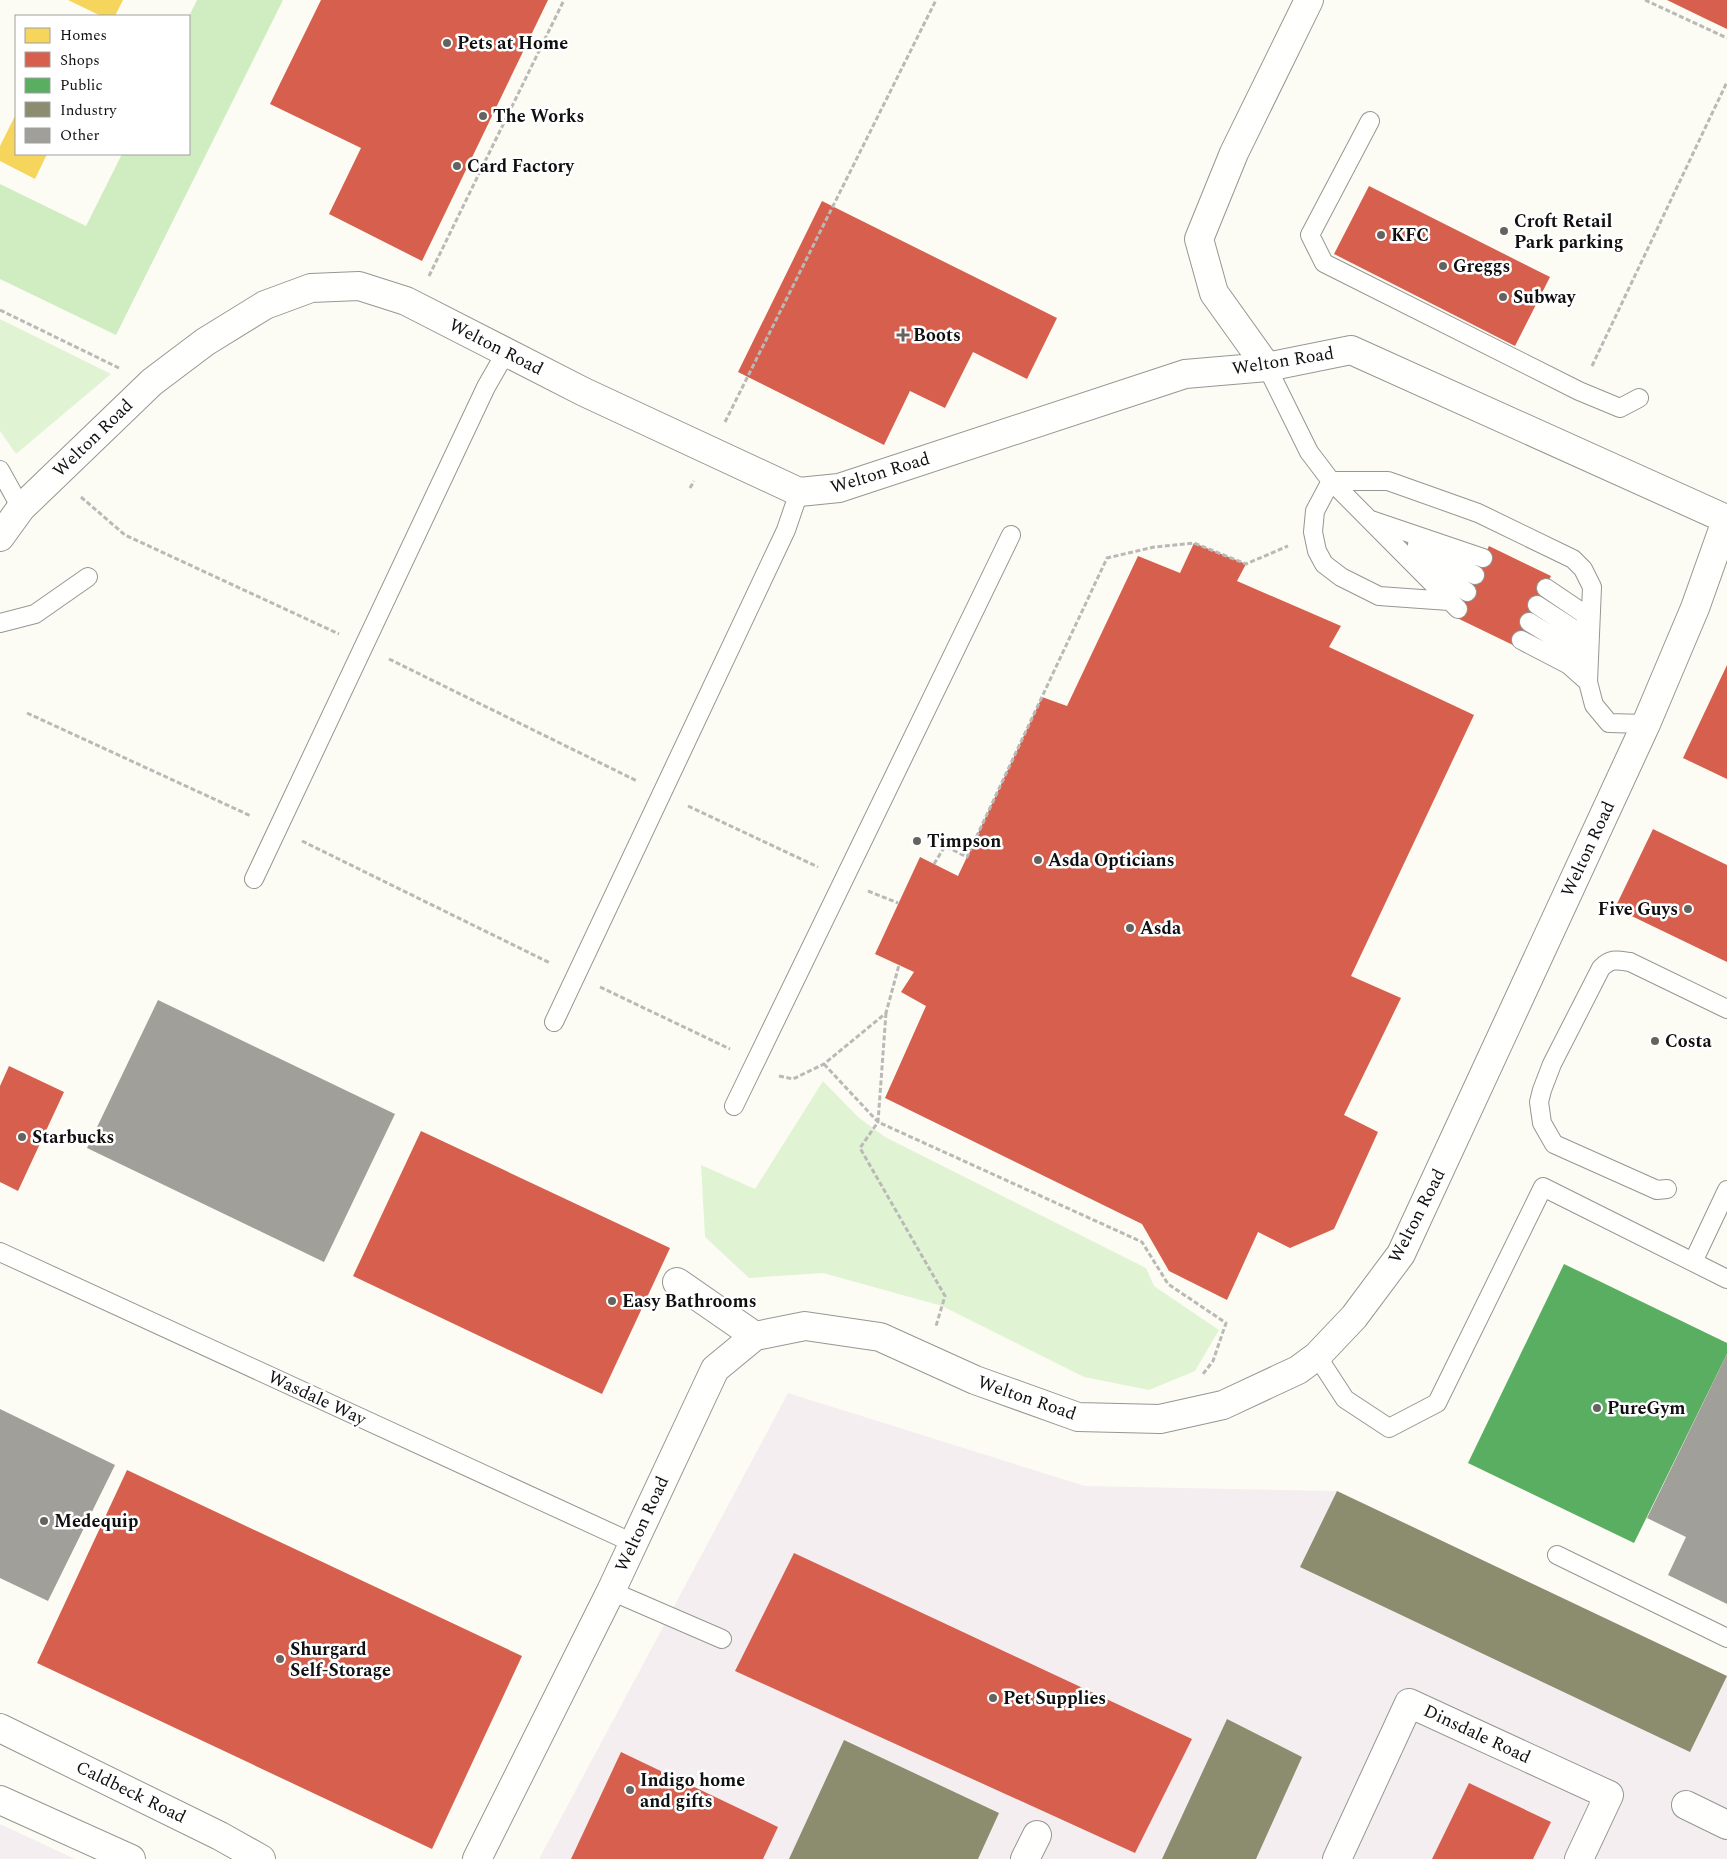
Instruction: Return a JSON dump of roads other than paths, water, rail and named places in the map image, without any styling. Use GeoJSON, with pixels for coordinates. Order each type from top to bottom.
{"type":"FeatureCollection","features":[{"type":"Feature","properties":{"kind":"street"},"geometry":{"type":"LineString","coordinates":[[1267,367],[1214,293],[1199,239],[1234,153],[1308,0]]}},
{"type":"Feature","properties":{"kind":"street","name":"Welton Road"},"geometry":{"type":"LineString","coordinates":[[0,537],[20,508],[56,473],[152,382],[205,342],[265,305],[311,288],[359,286],[406,301],[506,352],[799,492],[840,488],[1185,374],[1267,367],[1351,350],[1727,519],[1695,608],[1646,724],[1401,1254],[1354,1316],[1317,1356],[1298,1370],[1223,1404],[1160,1419],[1078,1417],[974,1380],[880,1337],[805,1326],[755,1336],[715,1370],[611,1591],[477,1859]]}},
{"type":"Feature","properties":{"kind":"street"},"geometry":{"type":"LineString","coordinates":[[677,1282],[755,1336]]}},
{"type":"Feature","properties":{"kind":"street","name":"Dinsdale Road"},"geometry":{"type":"LineString","coordinates":[[1337,1859],[1409,1703],[1609,1795],[1579,1859]]}},
{"type":"Feature","properties":{"kind":"street","name":"Caldbeck Road"},"geometry":{"type":"LineString","coordinates":[[0,1728],[220,1836],[261,1859]]}},
{"type":"Feature","properties":{"kind":"street"},"geometry":{"type":"LineString","coordinates":[[0,1800],[131,1859]]}},
{"type":"Feature","properties":{"kind":"street"},"geometry":{"type":"LineString","coordinates":[[1686,1806],[1727,1825]]}},
{"type":"Feature","properties":{"kind":"lane"},"geometry":{"type":"LineString","coordinates":[[1370,121],[1310,235],[1324,262],[1579,391],[1620,408],[1639,398]]}},
{"type":"Feature","properties":{"kind":"lane"},"geometry":{"type":"LineString","coordinates":[[254,879],[486,387],[506,352]]}},
{"type":"Feature","properties":{"kind":"lane"},"geometry":{"type":"LineString","coordinates":[[1267,367],[1309,452],[1331,481],[1454,605],[1379,596],[1341,577],[1324,564],[1317,551],[1314,525],[1315,511],[1331,481]]}},
{"type":"Feature","properties":{"kind":"lane"},"geometry":{"type":"LineString","coordinates":[[0,470],[20,508]]}},
{"type":"Feature","properties":{"kind":"lane"},"geometry":{"type":"LineString","coordinates":[[1331,481],[1388,481],[1478,513],[1573,559],[1583,568],[1592,587],[1588,642],[1588,682],[1594,705],[1610,722],[1646,724]]}},
{"type":"Feature","properties":{"kind":"lane"},"geometry":{"type":"LineString","coordinates":[[554,1022],[786,530],[799,492]]}},
{"type":"Feature","properties":{"kind":"lane"},"geometry":{"type":"LineString","coordinates":[[1368,519],[1483,558]]}},
{"type":"Feature","properties":{"kind":"lane"},"geometry":{"type":"LineString","coordinates":[[1368,519],[1475,575]]}},
{"type":"Feature","properties":{"kind":"lane"},"geometry":{"type":"LineString","coordinates":[[1368,519],[1467,592]]}},
{"type":"Feature","properties":{"kind":"lane"},"geometry":{"type":"LineString","coordinates":[[734,1106],[1011,535]]}},
{"type":"Feature","properties":{"kind":"lane"},"geometry":{"type":"LineString","coordinates":[[0,623],[36,614],[88,577]]}},
{"type":"Feature","properties":{"kind":"lane"},"geometry":{"type":"LineString","coordinates":[[1546,588],[1583,613],[1590,624]]}},
{"type":"Feature","properties":{"kind":"lane"},"geometry":{"type":"LineString","coordinates":[[1537,605],[1580,633],[1588,642]]}},
{"type":"Feature","properties":{"kind":"lane"},"geometry":{"type":"LineString","coordinates":[[1529,622],[1578,652],[1588,664]]}},
{"type":"Feature","properties":{"kind":"lane"},"geometry":{"type":"LineString","coordinates":[[1521,640],[1569,665],[1588,682]]}},
{"type":"Feature","properties":{"kind":"lane"},"geometry":{"type":"LineString","coordinates":[[1667,1189],[1657,1190],[1554,1144],[1542,1123],[1539,1102],[1542,1090],[1556,1056],[1601,968],[1608,961],[1615,959],[1630,962],[1727,1009]]}},
{"type":"Feature","properties":{"kind":"lane"},"geometry":{"type":"LineString","coordinates":[[1317,1356],[1345,1399],[1389,1428],[1437,1402],[1543,1187],[1727,1279]]}},
{"type":"Feature","properties":{"kind":"lane"},"geometry":{"type":"LineString","coordinates":[[1693,1262],[1727,1190]]}},
{"type":"Feature","properties":{"kind":"lane","name":"Wasdale Way"},"geometry":{"type":"LineString","coordinates":[[0,1252],[633,1543]]}},
{"type":"Feature","properties":{"kind":"lane"},"geometry":{"type":"LineString","coordinates":[[1557,1555],[1727,1638]]}},
{"type":"Feature","properties":{"kind":"lane"},"geometry":{"type":"LineString","coordinates":[[611,1591],[722,1640]]}},
{"type":"Feature","properties":{"kind":"place","name":"Pets at Home"},"geometry":{"type":"Point","coordinates":[447,43]}},
{"type":"Feature","properties":{"kind":"place","name":"The Works"},"geometry":{"type":"Point","coordinates":[483,116]}},
{"type":"Feature","properties":{"kind":"place","name":"Card Factory"},"geometry":{"type":"Point","coordinates":[457,166]}},
{"type":"Feature","properties":{"kind":"place","name":"Croft Retail Park parking"},"geometry":{"type":"Point","coordinates":[1504,231]}},
{"type":"Feature","properties":{"kind":"place","name":"KFC"},"geometry":{"type":"Point","coordinates":[1381,235]}},
{"type":"Feature","properties":{"kind":"place","name":"Greggs"},"geometry":{"type":"Point","coordinates":[1443,266]}},
{"type":"Feature","properties":{"kind":"place","name":"Subway"},"geometry":{"type":"Point","coordinates":[1503,297]}},
{"type":"Feature","properties":{"kind":"place","name":"Boots"},"geometry":{"type":"Point","coordinates":[903,335]}},
{"type":"Feature","properties":{"kind":"place","name":"Timpson"},"geometry":{"type":"Point","coordinates":[917,841]}},
{"type":"Feature","properties":{"kind":"place","name":"Asda Opticians"},"geometry":{"type":"Point","coordinates":[1038,860]}},
{"type":"Feature","properties":{"kind":"place","name":"Five Guys"},"geometry":{"type":"Point","coordinates":[1688,909]}},
{"type":"Feature","properties":{"kind":"place","name":"Asda"},"geometry":{"type":"Point","coordinates":[1130,928]}},
{"type":"Feature","properties":{"kind":"place","name":"Costa"},"geometry":{"type":"Point","coordinates":[1655,1041]}},
{"type":"Feature","properties":{"kind":"place","name":"Starbucks"},"geometry":{"type":"Point","coordinates":[22,1137]}},
{"type":"Feature","properties":{"kind":"place","name":"Easy Bathrooms"},"geometry":{"type":"Point","coordinates":[612,1301]}},
{"type":"Feature","properties":{"kind":"place","name":"PureGym"},"geometry":{"type":"Point","coordinates":[1597,1408]}},
{"type":"Feature","properties":{"kind":"place","name":"Medequip"},"geometry":{"type":"Point","coordinates":[44,1521]}},
{"type":"Feature","properties":{"kind":"place","name":"Shurgard Self-Storage"},"geometry":{"type":"Point","coordinates":[280,1659]}},
{"type":"Feature","properties":{"kind":"place","name":"Pet Supplies"},"geometry":{"type":"Point","coordinates":[993,1698]}},
{"type":"Feature","properties":{"kind":"place","name":"Indigo home and gifts"},"geometry":{"type":"Point","coordinates":[630,1790]}}]}
